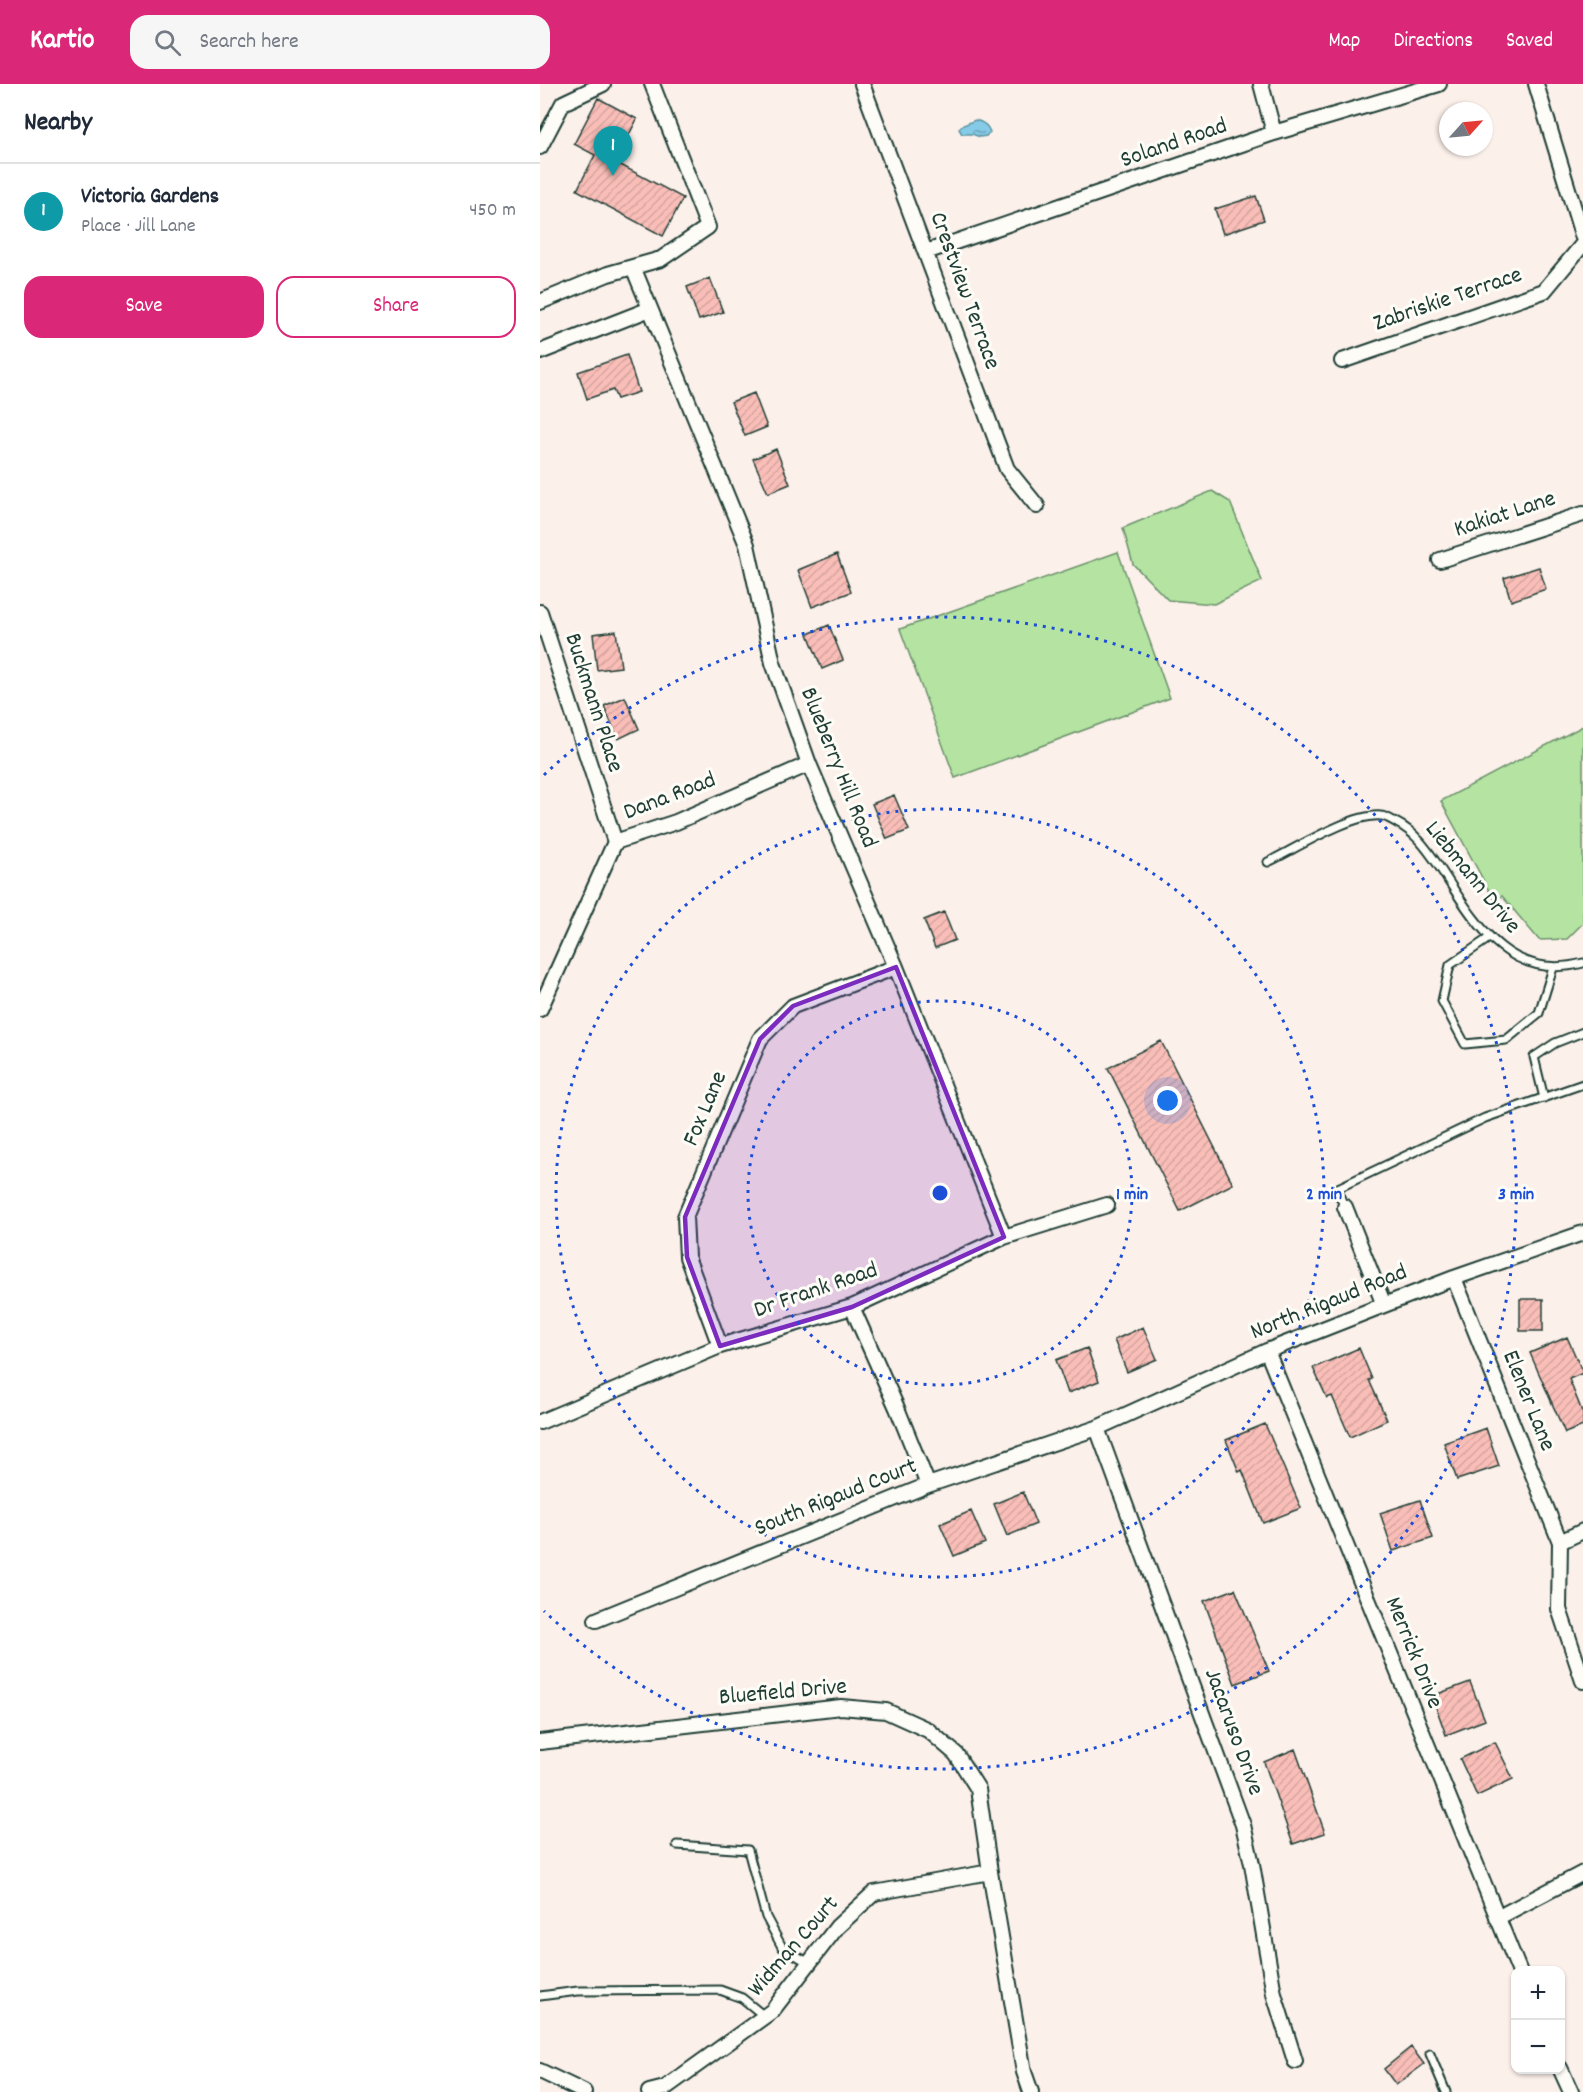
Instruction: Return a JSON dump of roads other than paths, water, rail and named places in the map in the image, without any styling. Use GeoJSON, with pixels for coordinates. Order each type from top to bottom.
{"type":"FeatureCollection","features":[{"type":"Feature","properties":{"kind":"street"},"geometry":{"type":"LineString","coordinates":[[540,147],[563,103],[603,84]]}},
{"type":"Feature","properties":{"kind":"street"},"geometry":{"type":"LineString","coordinates":[[540,302],[608,274],[661,259],[708,227],[652,84]]}},
{"type":"Feature","properties":{"kind":"street","name":"Crestview Terrace"},"geometry":{"type":"LineString","coordinates":[[862,84],[1007,469],[1038,506]]}},
{"type":"Feature","properties":{"kind":"street"},"geometry":{"type":"LineString","coordinates":[[1261,84],[1274,133]]}},
{"type":"Feature","properties":{"kind":"street","name":"Soland Road"},"geometry":{"type":"LineString","coordinates":[[926,252],[1274,133],[1439,84]]}},
{"type":"Feature","properties":{"kind":"street"},"geometry":{"type":"LineString","coordinates":[[1536,84],[1583,238]]}},
{"type":"Feature","properties":{"kind":"street","name":"Zabriskie Terrace"},"geometry":{"type":"LineString","coordinates":[[1342,361],[1544,291],[1583,243]]}},
{"type":"Feature","properties":{"kind":"street","name":"Blueberry Hill Road"},"geometry":{"type":"LineString","coordinates":[[633,267],[747,546],[773,663],[809,764],[896,967],[1004,1237]]}},
{"type":"Feature","properties":{"kind":"street"},"geometry":{"type":"LineString","coordinates":[[540,352],[650,309]]}},
{"type":"Feature","properties":{"kind":"street","name":"Kakiat Lane"},"geometry":{"type":"LineString","coordinates":[[1440,560],[1583,514]]}},
{"type":"Feature","properties":{"kind":"street","name":"Buckmann Place"},"geometry":{"type":"LineString","coordinates":[[540,612],[615,842]]}},
{"type":"Feature","properties":{"kind":"street","name":"Dana Road"},"geometry":{"type":"LineString","coordinates":[[540,1009],[615,842],[676,822],[809,764]]}},
{"type":"Feature","properties":{"kind":"street","name":"Fox Lane"},"geometry":{"type":"LineString","coordinates":[[720,1346],[687,1257],[685,1217],[760,1040],[793,1006],[896,967]]}},
{"type":"Feature","properties":{"kind":"street","name":"Dr Frank Road"},"geometry":{"type":"LineString","coordinates":[[540,1422],[720,1346],[852,1307],[1004,1237],[1107,1205]]}},
{"type":"Feature","properties":{"kind":"street"},"geometry":{"type":"LineString","coordinates":[[1345,1207],[1384,1305]]}},
{"type":"Feature","properties":{"kind":"street","name":"North Rigaud Road"},"geometry":{"type":"LineString","coordinates":[[1097,1428],[1267,1352],[1384,1305],[1583,1233]]}},
{"type":"Feature","properties":{"kind":"street","name":"Elener Lane"},"geometry":{"type":"LineString","coordinates":[[1454,1278],[1560,1542],[1559,1609],[1583,1682]]}},
{"type":"Feature","properties":{"kind":"street"},"geometry":{"type":"LineString","coordinates":[[852,1307],[928,1485]]}},
{"type":"Feature","properties":{"kind":"street","name":"Merrick Drive"},"geometry":{"type":"LineString","coordinates":[[1267,1352],[1517,1966]]}},
{"type":"Feature","properties":{"kind":"street","name":"South Rigaud Court"},"geometry":{"type":"LineString","coordinates":[[596,1620],[928,1485],[1097,1428]]}},
{"type":"Feature","properties":{"kind":"street","name":"Jacaruso Drive"},"geometry":{"type":"LineString","coordinates":[[1097,1428],[1243,1825],[1252,1864],[1274,1994],[1295,2061]]}},
{"type":"Feature","properties":{"kind":"street"},"geometry":{"type":"LineString","coordinates":[[1560,1542],[1583,1531]]}},
{"type":"Feature","properties":{"kind":"street","name":"Bluefield Drive"},"geometry":{"type":"LineString","coordinates":[[540,1742],[841,1707],[886,1711],[928,1730],[956,1754],[978,1789],[1024,2072],[1031,2092]]}},
{"type":"Feature","properties":{"kind":"street","name":"Widman Court"},"geometry":{"type":"LineString","coordinates":[[649,2092],[665,2088],[772,2011],[837,1927],[874,1893],[990,1872]]}},
{"type":"Feature","properties":{"kind":"street"},"geometry":{"type":"LineString","coordinates":[[1497,1918],[1583,1873]]}},
{"type":"Feature","properties":{"kind":"street"},"geometry":{"type":"LineString","coordinates":[[540,2071],[584,2092]]}},
{"type":"Feature","properties":{"kind":"street"},"geometry":{"type":"LineString","coordinates":[[1563,2074],[1571,2092]]}},
{"type":"Feature","properties":{"kind":"lane","name":"Liebmann Drive"},"geometry":{"type":"LineString","coordinates":[[1268,862],[1352,820],[1382,816],[1409,829],[1429,853],[1489,938],[1506,953],[1534,965],[1553,968],[1583,963]]}},
{"type":"Feature","properties":{"kind":"lane"},"geometry":{"type":"LineString","coordinates":[[1489,938],[1450,964],[1442,1001],[1465,1044],[1506,1040],[1539,1013],[1553,968]]}},
{"type":"Feature","properties":{"kind":"lane"},"geometry":{"type":"LineString","coordinates":[[1544,1098],[1534,1057],[1555,1043],[1583,1032]]}},
{"type":"Feature","properties":{"kind":"lane"},"geometry":{"type":"LineString","coordinates":[[1345,1207],[1336,1189],[1485,1118],[1583,1084]]}},
{"type":"Feature","properties":{"kind":"lane"},"geometry":{"type":"LineString","coordinates":[[677,1845],[748,1850],[766,1917],[782,1947],[809,1963]]}},
{"type":"Feature","properties":{"kind":"lane"},"geometry":{"type":"LineString","coordinates":[[540,1996],[578,1991],[720,1990],[742,1998],[764,2016]]}},
{"type":"Feature","properties":{"kind":"lane"},"geometry":{"type":"LineString","coordinates":[[1430,2054],[1446,2092]]}},
{"type":"Feature","properties":{"kind":"water"},"geometry":{"type":"Polygon","coordinates":[[[975,120],[987,127],[990,132],[986,136],[962,134],[959,129],[961,126],[975,120]]]}},
{"type":"Feature","properties":{"kind":"place","name":"Victoria Gardens"},"geometry":{"type":"Point","coordinates":[613,176]}}]}
